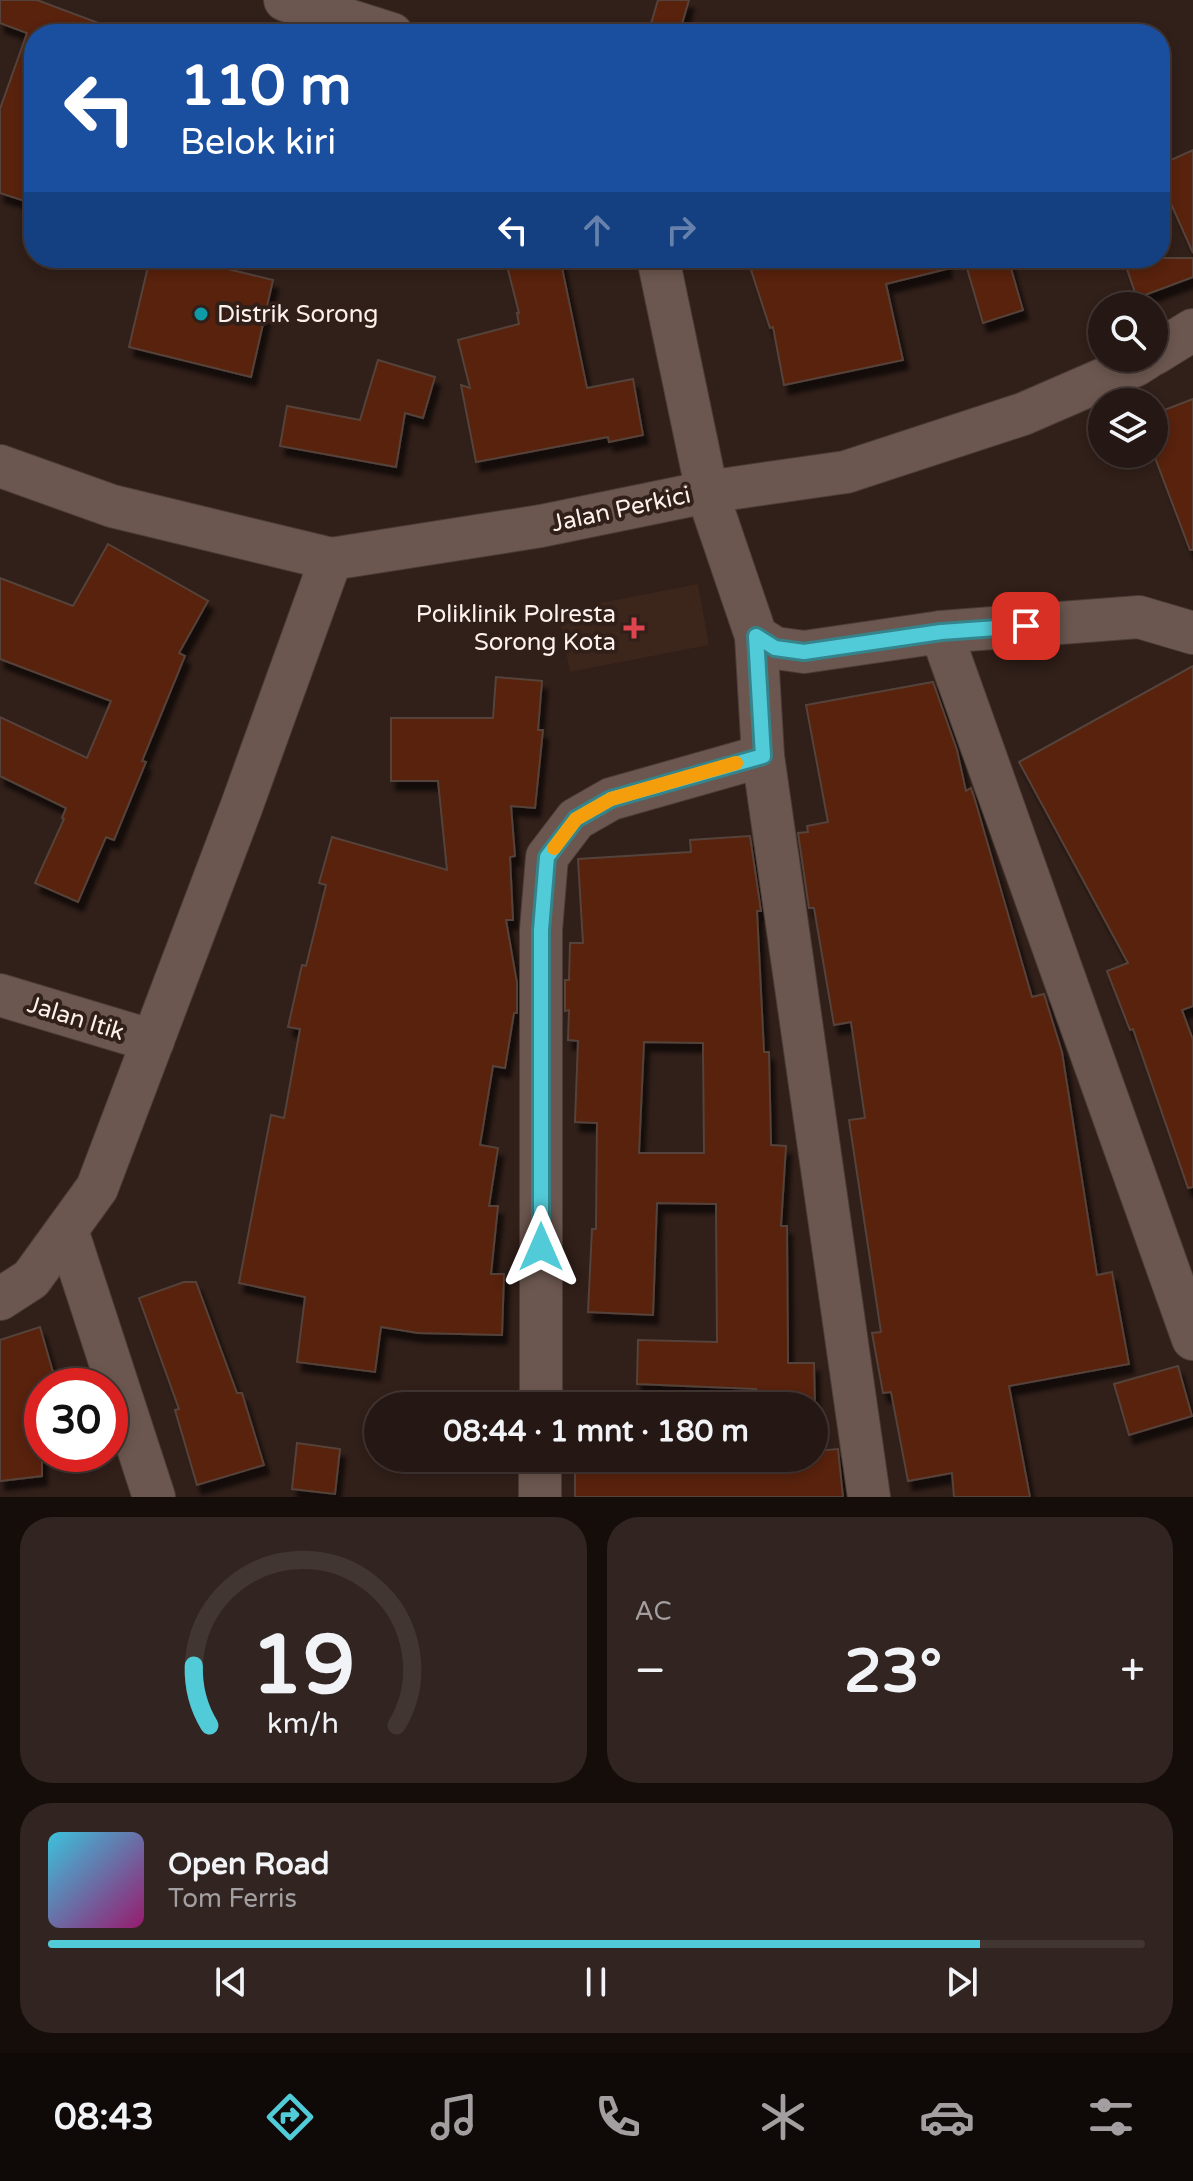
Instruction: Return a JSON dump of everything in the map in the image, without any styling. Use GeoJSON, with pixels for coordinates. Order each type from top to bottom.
{"type":"FeatureCollection","features":[{"type":"Feature","properties":{"kind":"street"},"geometry":{"type":"LineString","coordinates":[[285,0],[361,24]]}},
{"type":"Feature","properties":{"kind":"street"},"geometry":{"type":"LineString","coordinates":[[660,268],[707,492],[846,472],[1023,414],[1120,372]]}},
{"type":"Feature","properties":{"kind":"street"},"geometry":{"type":"LineString","coordinates":[[1168,345],[1193,330]]}},
{"type":"Feature","properties":{"kind":"street","name":"Jalan Perkici"},"geometry":{"type":"LineString","coordinates":[[0,466],[112,506],[331,559],[541,526],[707,492],[756,636],[763,756],[869,1497]]}},
{"type":"Feature","properties":{"kind":"street"},"geometry":{"type":"LineString","coordinates":[[0,1299],[31,1279],[97,1188],[331,559]]}},
{"type":"Feature","properties":{"kind":"street"},"geometry":{"type":"LineString","coordinates":[[756,636],[775,648],[804,652],[941,632],[1139,617],[1193,633]]}},
{"type":"Feature","properties":{"kind":"street"},"geometry":{"type":"LineString","coordinates":[[941,632],[1193,1339]]}},
{"type":"Feature","properties":{"kind":"street"},"geometry":{"type":"LineString","coordinates":[[541,1392],[541,930],[547,857],[576,819],[611,799],[763,756]]}},
{"type":"Feature","properties":{"kind":"street","name":"Jalan Itik"},"geometry":{"type":"LineString","coordinates":[[0,995],[153,1041]]}},
{"type":"Feature","properties":{"kind":"street"},"geometry":{"type":"LineString","coordinates":[[67,1230],[154,1497]]}},
{"type":"Feature","properties":{"kind":"street"},"geometry":{"type":"LineString","coordinates":[[540,1472],[540,1497]]}},
{"type":"Feature","properties":{"kind":"shaded area","name":"Poliklinik Polresta Sorong Kota"},"geometry":{"type":"Polygon","coordinates":[[[698,584],[709,645],[570,672],[558,611],[698,584]]]}},
{"type":"Feature","properties":{"kind":"building"},"geometry":{"type":"Polygon","coordinates":[[[0,0],[37,0],[101,24],[24,24],[24,32],[0,23],[0,0]]]}},
{"type":"Feature","properties":{"kind":"building"},"geometry":{"type":"Polygon","coordinates":[[[658,0],[689,0],[682,24],[651,24],[658,0]]]}},
{"type":"Feature","properties":{"kind":"building"},"geometry":{"type":"Polygon","coordinates":[[[24,41],[24,201],[0,193],[0,109],[24,41]]]}},
{"type":"Feature","properties":{"kind":"building"},"geometry":{"type":"Polygon","coordinates":[[[1193,150],[1193,253],[1170,201],[1170,160],[1193,150]]]}},
{"type":"Feature","properties":{"kind":"building"},"geometry":{"type":"Polygon","coordinates":[[[1170,258],[1193,258],[1193,277],[1153,292],[1135,292],[1126,268],[1170,268],[1170,258]]]}},
{"type":"Feature","properties":{"kind":"building","name":"Distrik Sorong"},"geometry":{"type":"Polygon","coordinates":[[[148,268],[223,268],[273,280],[251,377],[129,347],[148,268]]]}},
{"type":"Feature","properties":{"kind":"building"},"geometry":{"type":"Polygon","coordinates":[[[508,268],[562,268],[587,388],[633,379],[643,435],[609,442],[608,437],[476,462],[461,385],[470,388],[458,340],[519,324],[508,268]]]}},
{"type":"Feature","properties":{"kind":"building"},"geometry":{"type":"Polygon","coordinates":[[[967,268],[1011,268],[1023,310],[983,323],[967,268]]]}},
{"type":"Feature","properties":{"kind":"building"},"geometry":{"type":"Polygon","coordinates":[[[947,269],[886,284],[903,360],[784,385],[773,327],[770,328],[751,270],[947,269]]]}},
{"type":"Feature","properties":{"kind":"building"},"geometry":{"type":"Polygon","coordinates":[[[378,360],[435,377],[423,418],[405,413],[396,467],[280,446],[287,406],[360,420],[378,360]]]}},
{"type":"Feature","properties":{"kind":"building"},"geometry":{"type":"Polygon","coordinates":[[[1193,399],[1193,550],[1190,550],[1159,468],[1168,468],[1168,409],[1193,399]]]}},
{"type":"Feature","properties":{"kind":"building"},"geometry":{"type":"Polygon","coordinates":[[[108,544],[208,601],[179,653],[185,656],[114,840],[106,837],[78,902],[35,883],[66,808],[0,776],[0,717],[87,758],[111,701],[0,659],[0,578],[73,606],[108,544]]]}},
{"type":"Feature","properties":{"kind":"building"},"geometry":{"type":"Polygon","coordinates":[[[1193,666],[1193,1006],[1182,1010],[1193,1040],[1193,1187],[1188,1188],[1133,1029],[1130,1030],[1107,971],[1128,963],[1019,762],[1193,666]]]}},
{"type":"Feature","properties":{"kind":"building"},"geometry":{"type":"Polygon","coordinates":[[[496,677],[542,681],[538,730],[543,730],[535,808],[511,806],[515,856],[510,857],[513,920],[506,920],[517,983],[517,1013],[514,1013],[505,1068],[493,1066],[480,1145],[498,1148],[489,1206],[498,1206],[491,1274],[504,1274],[502,1335],[418,1333],[381,1327],[375,1372],[297,1362],[305,1297],[239,1283],[271,1115],[284,1118],[300,1029],[288,1027],[302,965],[306,966],[326,885],[319,883],[332,837],[447,870],[438,781],[391,781],[391,718],[493,718],[496,677]]]}},
{"type":"Feature","properties":{"kind":"building"},"geometry":{"type":"Polygon","coordinates":[[[933,682],[957,750],[966,791],[971,788],[975,800],[1032,997],[1044,994],[1062,1052],[1097,1275],[1112,1272],[1129,1364],[1009,1386],[1030,1497],[954,1497],[952,1473],[908,1481],[891,1392],[883,1393],[872,1333],[881,1332],[849,1120],[865,1118],[851,1022],[834,1025],[814,908],[809,908],[798,833],[808,832],[807,826],[828,822],[806,705],[933,682]]]}},
{"type":"Feature","properties":{"kind":"building"},"geometry":{"type":"Polygon","coordinates":[[[750,836],[761,911],[757,911],[764,1052],[769,1052],[771,1145],[786,1146],[781,1226],[787,1226],[788,1363],[814,1363],[815,1392],[756,1392],[756,1389],[637,1384],[638,1340],[717,1342],[716,1204],[657,1203],[653,1315],[588,1312],[592,1229],[596,1229],[597,1123],[575,1122],[578,1041],[568,1040],[569,1010],[565,1011],[570,943],[583,943],[578,859],[691,852],[690,840],[750,836]],[[644,1042],[639,1153],[704,1153],[703,1043],[644,1042]]]}},
{"type":"Feature","properties":{"kind":"building"},"geometry":{"type":"Polygon","coordinates":[[[184,1282],[196,1282],[237,1393],[242,1393],[264,1465],[197,1485],[175,1410],[179,1409],[139,1298],[184,1282]]]}},
{"type":"Feature","properties":{"kind":"building"},"geometry":{"type":"Polygon","coordinates":[[[40,1327],[52,1368],[24,1368],[24,1472],[42,1472],[42,1476],[0,1481],[0,1340],[40,1327]]]}},
{"type":"Feature","properties":{"kind":"building"},"geometry":{"type":"Polygon","coordinates":[[[1178,1366],[1192,1416],[1129,1435],[1114,1384],[1178,1366]]]}},
{"type":"Feature","properties":{"kind":"building"},"geometry":{"type":"Polygon","coordinates":[[[297,1443],[340,1449],[335,1494],[292,1489],[297,1443]]]}},
{"type":"Feature","properties":{"kind":"building"},"geometry":{"type":"Polygon","coordinates":[[[838,1449],[843,1497],[575,1497],[575,1472],[828,1472],[828,1450],[838,1449]]]}},
{"type":"Feature","properties":{"kind":"slow traffic"},"geometry":{"type":"LineString","coordinates":[[554,848],[576,819],[611,799],[736,763]]}},
{"type":"Feature","properties":{"kind":"place","name":"Distrik Sorong"},"geometry":{"type":"Point","coordinates":[201,314]}},
{"type":"Feature","properties":{"kind":"place","name":"Poliklinik Polresta Sorong Kota"},"geometry":{"type":"Point","coordinates":[634,628]}},
{"type":"Feature","properties":{"kind":"route"},"geometry":{"type":"LineString","coordinates":[[541,1247],[541,930],[547,857],[576,819],[611,799],[763,756],[756,636],[775,648],[804,652],[941,632],[1026,626]]}}]}
